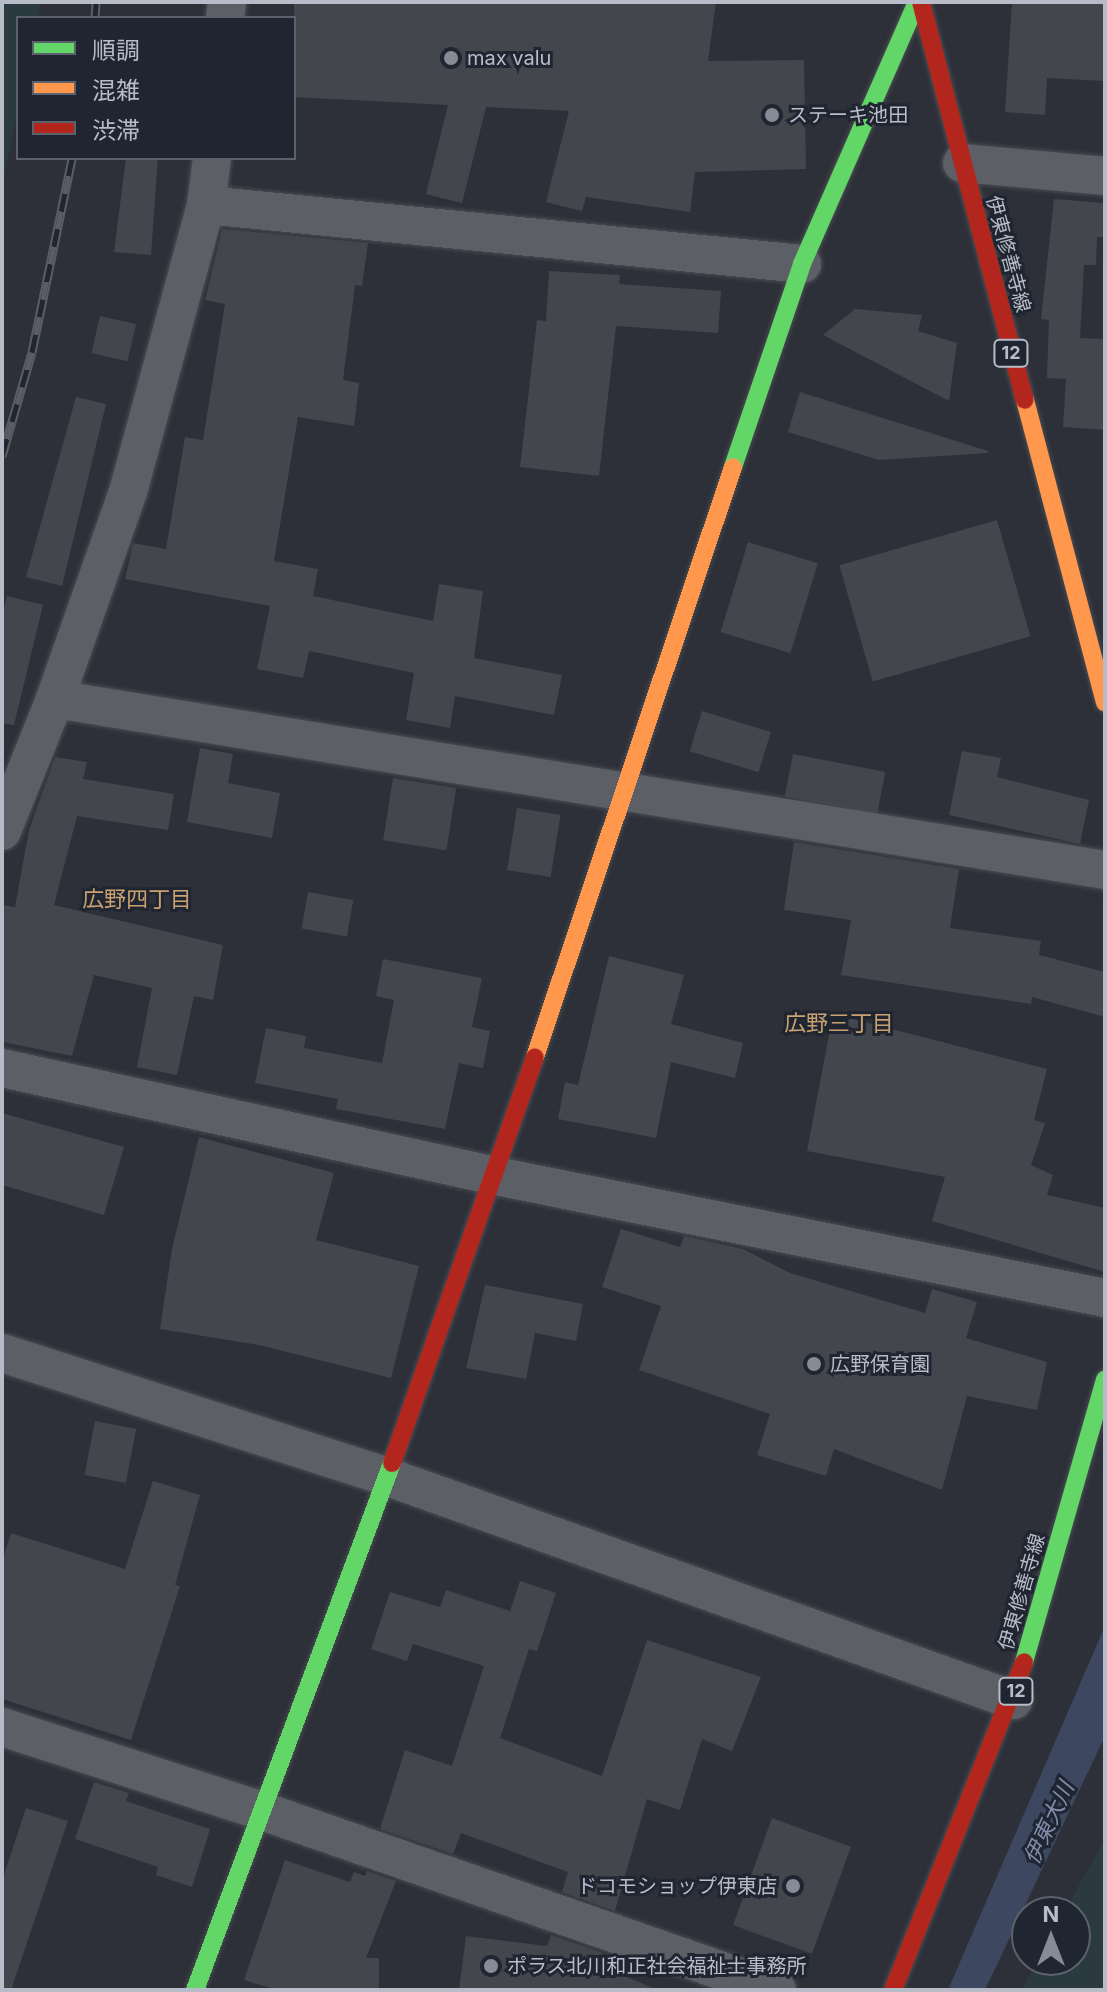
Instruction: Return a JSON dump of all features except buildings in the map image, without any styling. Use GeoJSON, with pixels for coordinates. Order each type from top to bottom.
{"type":"FeatureCollection","features":[{"type":"Feature","properties":{"kind":"street","name":"伊東修善寺線"},"geometry":{"type":"LineString","coordinates":[[919,2],[1105,703]]}},
{"type":"Feature","properties":{"kind":"street"},"geometry":{"type":"LineString","coordinates":[[195,1990],[265,1812],[388,1477],[624,794],[802,264],[919,2]]}},
{"type":"Feature","properties":{"kind":"street"},"geometry":{"type":"LineString","coordinates":[[2,831],[55,699],[128,492],[206,205],[212,160]]}},
{"type":"Feature","properties":{"kind":"street"},"geometry":{"type":"LineString","coordinates":[[962,163],[1105,176]]}},
{"type":"Feature","properties":{"kind":"street"},"geometry":{"type":"LineString","coordinates":[[206,205],[802,264]]}},
{"type":"Feature","properties":{"kind":"street"},"geometry":{"type":"LineString","coordinates":[[55,699],[1105,870]]}},
{"type":"Feature","properties":{"kind":"street"},"geometry":{"type":"LineString","coordinates":[[2,1068],[491,1175],[1105,1298]]}},
{"type":"Feature","properties":{"kind":"street"},"geometry":{"type":"LineString","coordinates":[[2,1353],[388,1477],[1013,1700]]}},
{"type":"Feature","properties":{"kind":"street","name":"伊東修善寺線"},"geometry":{"type":"LineString","coordinates":[[893,1990],[1013,1700],[1105,1379]]}},
{"type":"Feature","properties":{"kind":"street"},"geometry":{"type":"LineString","coordinates":[[2,1727],[265,1812],[777,1990]]}},
{"type":"Feature","properties":{"kind":"shaded area"},"geometry":{"type":"Polygon","coordinates":[[[2,2],[41,2],[38,16],[16,16],[16,120],[2,187],[2,2]]]}},
{"type":"Feature","properties":{"kind":"shaded area"},"geometry":{"type":"Polygon","coordinates":[[[1105,1839],[1105,1990],[1021,1990],[1029,1976],[1091,1976],[1091,1896],[1073,1896],[1105,1839]]]}},
{"type":"Feature","properties":{"kind":"water","name":"伊東大川"},"geometry":{"type":"Polygon","coordinates":[[[1105,1626],[1105,1736],[1029,1896],[1011,1896],[1011,1935],[985,1990],[948,1990],[1105,1626]]]}},
{"type":"Feature","properties":{"kind":"railway"},"geometry":{"type":"LineString","coordinates":[[95,16],[96,2]]}},
{"type":"Feature","properties":{"kind":"railway"},"geometry":{"type":"LineString","coordinates":[[2,456],[32,352],[72,160]]}},
{"type":"Feature","properties":{"kind":"traffic: fast"},"geometry":{"type":"LineString","coordinates":[[733,467],[802,264],[917,2]]}},
{"type":"Feature","properties":{"kind":"traffic: fast"},"geometry":{"type":"LineString","coordinates":[[1024,1662],[1105,1379]]}},
{"type":"Feature","properties":{"kind":"traffic: fast"},"geometry":{"type":"LineString","coordinates":[[195,1990],[392,1463]]}},
{"type":"Feature","properties":{"kind":"traffic: slow"},"geometry":{"type":"LineString","coordinates":[[1025,400],[1105,703]]}},
{"type":"Feature","properties":{"kind":"traffic: slow"},"geometry":{"type":"LineString","coordinates":[[535,1057],[733,467]]}},
{"type":"Feature","properties":{"kind":"traffic: jam"},"geometry":{"type":"LineString","coordinates":[[921,2],[1025,400]]}},
{"type":"Feature","properties":{"kind":"traffic: jam"},"geometry":{"type":"LineString","coordinates":[[392,1463],[535,1057]]}},
{"type":"Feature","properties":{"kind":"traffic: jam"},"geometry":{"type":"LineString","coordinates":[[893,1990],[1024,1662]]}},
{"type":"Feature","properties":{"kind":"place","name":"max valu"},"geometry":{"type":"Point","coordinates":[451,58]}},
{"type":"Feature","properties":{"kind":"place","name":"ステーキ池田"},"geometry":{"type":"Point","coordinates":[772,115]}},
{"type":"Feature","properties":{"kind":"place","name":"広野保育園"},"geometry":{"type":"Point","coordinates":[814,1364]}},
{"type":"Feature","properties":{"kind":"place","name":"ドコモショップ伊東店"},"geometry":{"type":"Point","coordinates":[793,1886]}},
{"type":"Feature","properties":{"kind":"place","name":"ポラス北川和正社会福祉士事務所"},"geometry":{"type":"Point","coordinates":[491,1966]}},
{"type":"Feature","properties":{"kind":"district","name":"広野四丁目"},"geometry":{"type":"Point","coordinates":[137,900]}},
{"type":"Feature","properties":{"kind":"district","name":"広野三丁目"},"geometry":{"type":"Point","coordinates":[839,1024]}}]}
